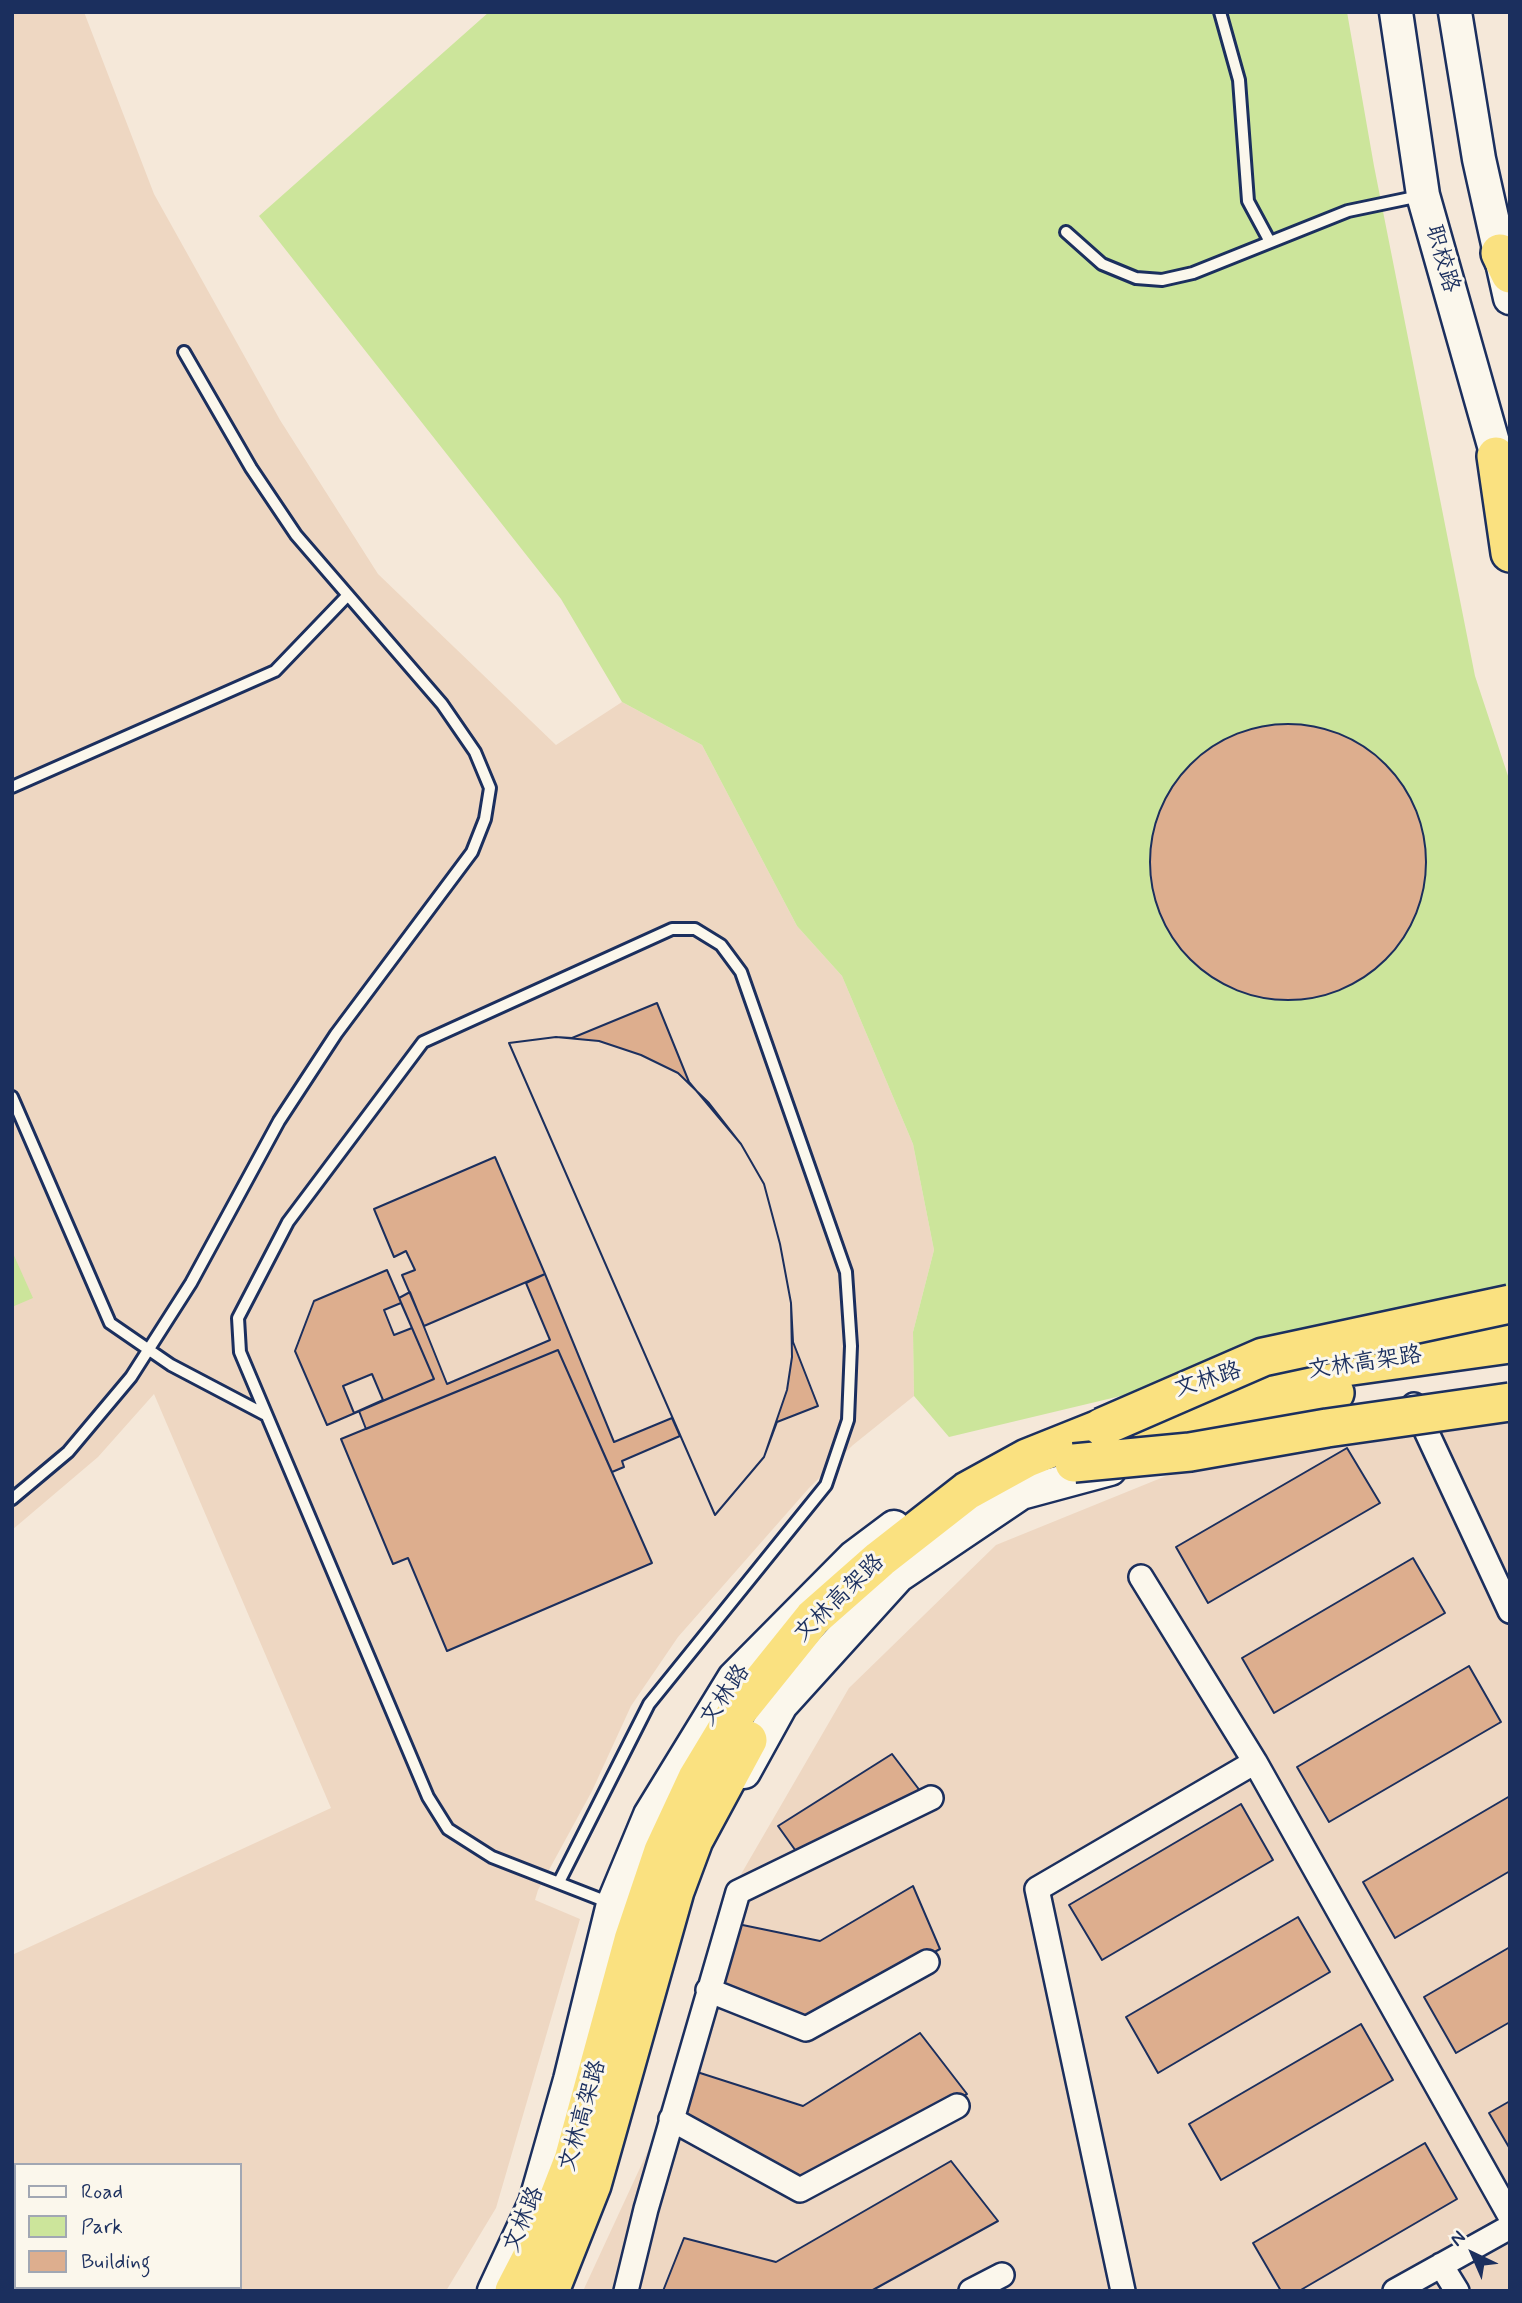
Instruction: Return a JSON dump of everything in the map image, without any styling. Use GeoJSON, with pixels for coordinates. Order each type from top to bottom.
{"type":"FeatureCollection","features":[{"type":"Feature","properties":{"kind":"highway"},"geometry":{"type":"LineString","coordinates":[[1496,456],[1510,553]]}},
{"type":"Feature","properties":{"kind":"highway"},"geometry":{"type":"LineString","coordinates":[[1102,1427],[1263,1357],[1510,1304]]}},
{"type":"Feature","properties":{"kind":"highway","name":"文林高架路"},"geometry":{"type":"LineString","coordinates":[[514,2291],[547,2227],[573,2160],[634,1940],[663,1851],[697,1779],[735,1715],[813,1618],[880,1559],[967,1491],[1027,1458],[1102,1427],[1199,1392],[1266,1378],[1510,1344]]}},
{"type":"Feature","properties":{"kind":"highway","name":"文林高架路"},"geometry":{"type":"LineString","coordinates":[[550,2291],[592,2185],[675,1891],[694,1840],[750,1736],[822,1641],[861,1600],[926,1547],[1018,1486],[1112,1445],[1306,1397],[1510,1369]]}},
{"type":"Feature","properties":{"kind":"highway"},"geometry":{"type":"LineString","coordinates":[[1073,1463],[1189,1452],[1327,1427],[1510,1402]]}},
{"type":"Feature","properties":{"kind":"main road","name":"职校路"},"geometry":{"type":"LineString","coordinates":[[1396,12],[1423,195],[1510,501]]}},
{"type":"Feature","properties":{"kind":"main road"},"geometry":{"type":"LineString","coordinates":[[1455,12],[1479,159],[1506,260],[1510,298]]}},
{"type":"Feature","properties":{"kind":"main road","name":"文林路"},"geometry":{"type":"LineString","coordinates":[[494,2291],[536,2203],[570,2080],[613,1904],[650,1815],[734,1678],[854,1557],[966,1474],[1109,1415],[1230,1371],[1510,1325]]}},
{"type":"Feature","properties":{"kind":"main road"},"geometry":{"type":"LineString","coordinates":[[556,2291],[575,2248],[603,2166],[684,1879],[781,1705],[898,1576],[1021,1493],[1296,1418],[1510,1384]]}},
{"type":"Feature","properties":{"kind":"street"},"geometry":{"type":"LineString","coordinates":[[1412,1401],[1510,1611]]}},
{"type":"Feature","properties":{"kind":"street"},"geometry":{"type":"LineString","coordinates":[[1141,1577],[1255,1762],[1510,2216]]}},
{"type":"Feature","properties":{"kind":"street"},"geometry":{"type":"LineString","coordinates":[[1123,2291],[1037,1889],[1255,1762]]}},
{"type":"Feature","properties":{"kind":"street"},"geometry":{"type":"LineString","coordinates":[[626,2291],[671,2119],[738,1892],[931,1798]]}},
{"type":"Feature","properties":{"kind":"street"},"geometry":{"type":"LineString","coordinates":[[708,1990],[806,2029],[927,1962]]}},
{"type":"Feature","properties":{"kind":"street"},"geometry":{"type":"LineString","coordinates":[[671,2119],[800,2190],[957,2106]]}},
{"type":"Feature","properties":{"kind":"street"},"geometry":{"type":"LineString","coordinates":[[1395,2291],[1510,2227]]}},
{"type":"Feature","properties":{"kind":"street"},"geometry":{"type":"LineString","coordinates":[[1441,2265],[1457,2291]]}},
{"type":"Feature","properties":{"kind":"street"},"geometry":{"type":"LineString","coordinates":[[971,2291],[1002,2275]]}},
{"type":"Feature","properties":{"kind":"lane"},"geometry":{"type":"LineString","coordinates":[[1220,12],[1239,80],[1248,201],[1269,240]]}},
{"type":"Feature","properties":{"kind":"lane"},"geometry":{"type":"LineString","coordinates":[[1066,232],[1102,264],[1136,278],[1161,281],[1193,273],[1269,240],[1348,211],[1423,195]]}},
{"type":"Feature","properties":{"kind":"lane"},"geometry":{"type":"LineString","coordinates":[[12,1499],[68,1452],[131,1377],[191,1283],[279,1121],[336,1034],[472,852],[485,819],[490,788],[475,752],[442,704],[296,535],[251,468],[184,352]]}},
{"type":"Feature","properties":{"kind":"lane"},"geometry":{"type":"LineString","coordinates":[[12,787],[275,671],[348,595]]}},
{"type":"Feature","properties":{"kind":"lane"},"geometry":{"type":"LineString","coordinates":[[559,1882],[649,1704],[826,1485],[848,1420],[850,1346],[846,1272],[741,972],[721,945],[695,929],[672,929],[423,1042],[288,1222],[238,1318],[240,1352],[428,1797],[448,1829],[492,1857],[613,1904]]}},
{"type":"Feature","properties":{"kind":"lane"},"geometry":{"type":"LineString","coordinates":[[12,1097],[110,1324],[148,1351],[266,1415]]}},
{"type":"Feature","properties":{"kind":"shaded area"},"geometry":{"type":"Polygon","coordinates":[[[12,12],[84,12],[154,194],[280,420],[378,574],[556,745],[622,702],[702,745],[797,926],[842,976],[913,1144],[934,1250],[913,1332],[914,1396],[853,1445],[809,1488],[678,1637],[631,1706],[592,1791],[538,1890],[535,1900],[580,1919],[496,2208],[446,2291],[58,2291],[57,2289],[242,2289],[242,2163],[14,2163],[14,2202],[12,1955],[331,1808],[154,1394],[98,1457],[12,1530],[12,12]]]}},
{"type":"Feature","properties":{"kind":"shaded area"},"geometry":{"type":"Polygon","coordinates":[[[1510,1418],[1510,2291],[583,2291],[658,2129],[722,1907],[849,1688],[996,1545],[1166,1476],[1357,1437],[1510,1418]]]}},
{"type":"Feature","properties":{"kind":"green space"},"geometry":{"type":"Polygon","coordinates":[[[489,12],[1347,12],[1374,166],[1475,676],[1510,782],[1510,1303],[949,1437],[914,1396],[913,1332],[934,1250],[913,1144],[842,976],[797,926],[702,745],[622,702],[561,599],[259,216],[489,12]]]}},
{"type":"Feature","properties":{"kind":"green space"},"geometry":{"type":"Polygon","coordinates":[[[12,1251],[33,1298],[12,1307],[12,1251]]]}},
{"type":"Feature","properties":{"kind":"building"},"geometry":{"type":"Polygon","coordinates":[[[1288,724],[1315,727],[1341,735],[1365,747],[1386,764],[1403,785],[1415,809],[1423,835],[1426,862],[1423,889],[1415,915],[1403,939],[1386,960],[1365,977],[1341,989],[1315,997],[1288,1000],[1261,997],[1235,989],[1211,977],[1190,960],[1173,939],[1161,915],[1153,889],[1150,862],[1153,835],[1161,809],[1173,785],[1190,764],[1211,747],[1235,735],[1261,727],[1288,724]]]}},
{"type":"Feature","properties":{"kind":"building"},"geometry":{"type":"Polygon","coordinates":[[[657,1003],[689,1082],[741,1144],[764,1184],[780,1244],[791,1303],[793,1342],[818,1406],[777,1422],[764,1457],[715,1515],[509,1043],[556,1037],[572,1038],[657,1003]]]}},
{"type":"Feature","properties":{"kind":"building"},"geometry":{"type":"Polygon","coordinates":[[[556,1037],[599,1041],[641,1055],[678,1073],[709,1103],[741,1144],[764,1184],[780,1244],[791,1303],[792,1357],[787,1390],[764,1457],[715,1515],[509,1043],[556,1037]]]}},
{"type":"Feature","properties":{"kind":"building"},"geometry":{"type":"Polygon","coordinates":[[[495,1157],[545,1274],[424,1326],[402,1275],[415,1270],[406,1251],[394,1257],[374,1209],[495,1157]]]}},
{"type":"Feature","properties":{"kind":"building"},"geometry":{"type":"Polygon","coordinates":[[[387,1270],[434,1379],[327,1425],[295,1351],[314,1301],[387,1270]]]}},
{"type":"Feature","properties":{"kind":"building"},"geometry":{"type":"Polygon","coordinates":[[[545,1274],[614,1442],[672,1418],[680,1436],[622,1461],[624,1467],[612,1472],[558,1350],[366,1429],[359,1411],[434,1379],[399,1298],[410,1292],[447,1384],[550,1340],[526,1283],[545,1274]]]}},
{"type":"Feature","properties":{"kind":"building"},"geometry":{"type":"Polygon","coordinates":[[[401,1303],[412,1328],[394,1335],[384,1310],[401,1303]]]}},
{"type":"Feature","properties":{"kind":"building"},"geometry":{"type":"Polygon","coordinates":[[[558,1350],[652,1563],[447,1651],[408,1558],[393,1564],[341,1439],[558,1350]]]}},
{"type":"Feature","properties":{"kind":"building"},"geometry":{"type":"Polygon","coordinates":[[[372,1374],[383,1400],[354,1413],[343,1386],[372,1374]]]}},
{"type":"Feature","properties":{"kind":"building"},"geometry":{"type":"Polygon","coordinates":[[[1347,1448],[1380,1503],[1208,1603],[1176,1547],[1347,1448]]]}},
{"type":"Feature","properties":{"kind":"building"},"geometry":{"type":"Polygon","coordinates":[[[1413,1558],[1445,1613],[1274,1713],[1242,1658],[1413,1558]]]}},
{"type":"Feature","properties":{"kind":"building"},"geometry":{"type":"Polygon","coordinates":[[[1469,1666],[1501,1722],[1329,1822],[1297,1767],[1469,1666]]]}},
{"type":"Feature","properties":{"kind":"building"},"geometry":{"type":"Polygon","coordinates":[[[892,1754],[924,1796],[803,1861],[778,1826],[892,1754]]]}},
{"type":"Feature","properties":{"kind":"building"},"geometry":{"type":"Polygon","coordinates":[[[1510,1796],[1510,1871],[1395,1938],[1363,1882],[1510,1796]]]}},
{"type":"Feature","properties":{"kind":"building"},"geometry":{"type":"Polygon","coordinates":[[[1241,1804],[1273,1860],[1102,1960],[1069,1905],[1241,1804]]]}},
{"type":"Feature","properties":{"kind":"building"},"geometry":{"type":"Polygon","coordinates":[[[913,1886],[940,1949],[809,2021],[712,1992],[728,1922],[820,1941],[913,1886]]]}},
{"type":"Feature","properties":{"kind":"building"},"geometry":{"type":"Polygon","coordinates":[[[1298,1917],[1330,1972],[1158,2073],[1126,2017],[1298,1917]]]}},
{"type":"Feature","properties":{"kind":"building"},"geometry":{"type":"Polygon","coordinates":[[[1510,1947],[1510,2022],[1456,2053],[1424,1997],[1510,1947]]]}},
{"type":"Feature","properties":{"kind":"building"},"geometry":{"type":"Polygon","coordinates":[[[1361,2024],[1393,2080],[1221,2180],[1189,2124],[1361,2024]]]}},
{"type":"Feature","properties":{"kind":"building"},"geometry":{"type":"Polygon","coordinates":[[[920,2033],[967,2094],[804,2180],[679,2115],[697,2072],[803,2106],[920,2033]]]}},
{"type":"Feature","properties":{"kind":"building"},"geometry":{"type":"Polygon","coordinates":[[[1510,2101],[1510,2149],[1489,2113],[1510,2101]]]}},
{"type":"Feature","properties":{"kind":"building"},"geometry":{"type":"Polygon","coordinates":[[[1425,2143],[1457,2199],[1299,2291],[1281,2291],[1253,2243],[1425,2143]]]}},
{"type":"Feature","properties":{"kind":"building"},"geometry":{"type":"Polygon","coordinates":[[[951,2161],[998,2221],[871,2291],[663,2291],[684,2238],[776,2262],[951,2161]]]}}]}
